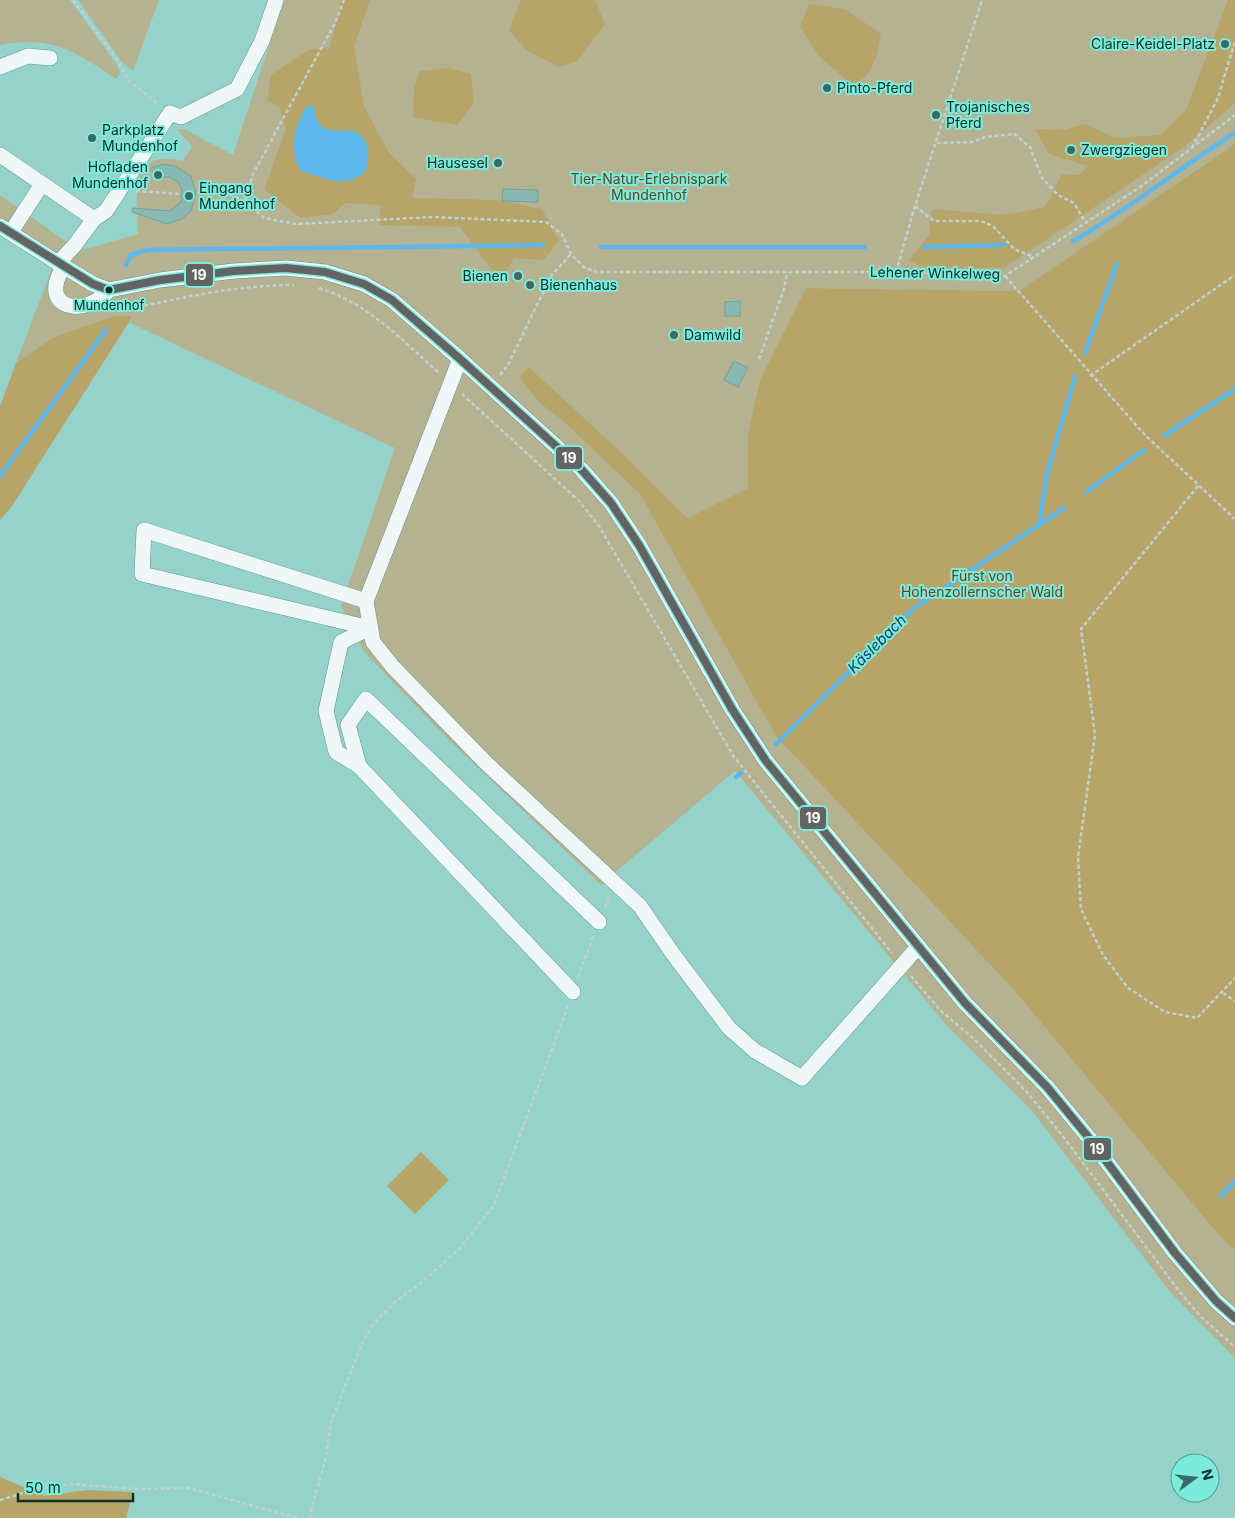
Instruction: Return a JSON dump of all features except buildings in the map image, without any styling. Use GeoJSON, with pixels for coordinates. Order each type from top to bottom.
{"type":"FeatureCollection","features":[{"type":"Feature","properties":{"kind":"street"},"geometry":{"type":"LineString","coordinates":[[109,290],[103,297],[78,307],[64,305],[58,300],[55,286],[61,265],[94,218],[106,211],[170,113],[181,116],[237,89],[262,41],[276,0]]}},
{"type":"Feature","properties":{"kind":"street"},"geometry":{"type":"LineString","coordinates":[[0,67],[28,56],[50,58]]}},
{"type":"Feature","properties":{"kind":"street"},"geometry":{"type":"LineString","coordinates":[[0,155],[94,218]]}},
{"type":"Feature","properties":{"kind":"street"},"geometry":{"type":"LineString","coordinates":[[42,184],[5,229],[93,284],[109,290],[160,280],[234,271],[286,268],[325,272],[364,284],[392,300],[581,469],[610,503],[639,545],[732,709],[766,761],[965,1003],[1047,1087],[1089,1138],[1175,1253],[1216,1301],[1235,1318]]}},
{"type":"Feature","properties":{"kind":"street"},"geometry":{"type":"LineString","coordinates":[[460,359],[366,601],[373,642],[392,666],[485,762],[640,906],[673,954],[730,1028],[755,1051],[802,1078],[918,947]]}},
{"type":"Feature","properties":{"kind":"street"},"geometry":{"type":"LineString","coordinates":[[366,601],[144,530],[142,574],[370,628]]}},
{"type":"Feature","properties":{"kind":"street"},"geometry":{"type":"LineString","coordinates":[[370,628],[341,642],[326,711],[336,752],[359,766],[573,992]]}},
{"type":"Feature","properties":{"kind":"street"},"geometry":{"type":"LineString","coordinates":[[359,766],[348,726],[366,699],[599,922]]}},
{"type":"Feature","properties":{"kind":"path"},"geometry":{"type":"LineString","coordinates":[[73,0],[116,58],[128,80],[170,113]]}},
{"type":"Feature","properties":{"kind":"path"},"geometry":{"type":"LineString","coordinates":[[245,201],[253,174],[336,21],[344,0]]}},
{"type":"Feature","properties":{"kind":"path"},"geometry":{"type":"LineString","coordinates":[[896,272],[914,206],[937,143],[982,0]]}},
{"type":"Feature","properties":{"kind":"path"},"geometry":{"type":"LineString","coordinates":[[1191,149],[1218,98],[1235,41]]}},
{"type":"Feature","properties":{"kind":"path","name":"Lehener Winkelweg"},"geometry":{"type":"LineString","coordinates":[[571,254],[585,268],[598,272],[896,272],[1005,276],[1143,185],[1235,114]]}},
{"type":"Feature","properties":{"kind":"path"},"geometry":{"type":"LineString","coordinates":[[937,143],[972,142],[985,137],[1014,134],[1030,147],[1042,178],[1058,195],[1074,203],[1086,222]]}},
{"type":"Feature","properties":{"kind":"path"},"geometry":{"type":"LineString","coordinates":[[120,190],[182,194]]}},
{"type":"Feature","properties":{"kind":"path"},"geometry":{"type":"LineString","coordinates":[[197,193],[227,193],[245,201],[264,218],[296,224],[433,217],[546,222],[562,234],[571,254],[551,276],[508,365],[492,388]]}},
{"type":"Feature","properties":{"kind":"path"},"geometry":{"type":"LineString","coordinates":[[914,206],[934,221],[981,221],[993,226],[1014,249],[1032,257]]}},
{"type":"Feature","properties":{"kind":"path"},"geometry":{"type":"LineString","coordinates":[[759,359],[784,289],[786,272]]}},
{"type":"Feature","properties":{"kind":"path"},"geometry":{"type":"LineString","coordinates":[[1090,376],[1235,274]]}},
{"type":"Feature","properties":{"kind":"path"},"geometry":{"type":"LineString","coordinates":[[1005,276],[1090,376],[1145,435],[1235,519]]}},
{"type":"Feature","properties":{"kind":"path"},"geometry":{"type":"LineString","coordinates":[[109,290],[119,311],[252,287],[301,286]]}},
{"type":"Feature","properties":{"kind":"path"},"geometry":{"type":"LineString","coordinates":[[310,287],[339,294],[371,313],[578,500],[599,526],[734,758],[902,966],[942,1012],[974,1039],[1027,1092],[1065,1138],[1179,1291],[1202,1317],[1235,1346]]}},
{"type":"Feature","properties":{"kind":"path"},"geometry":{"type":"LineString","coordinates":[[1198,486],[1081,629],[1095,735],[1078,857],[1081,910],[1103,955],[1128,988],[1165,1012],[1197,1018],[1235,978]]}},
{"type":"Feature","properties":{"kind":"path"},"geometry":{"type":"LineString","coordinates":[[309,1518],[325,1461],[331,1422],[364,1339],[374,1323],[396,1301],[422,1282],[460,1248],[494,1205],[614,882]]}},
{"type":"Feature","properties":{"kind":"path"},"geometry":{"type":"LineString","coordinates":[[1222,993],[1235,1000]]}},
{"type":"Feature","properties":{"kind":"path"},"geometry":{"type":"LineString","coordinates":[[0,1500],[36,1489],[72,1484],[136,1490],[189,1488],[297,1518]]}},
{"type":"Feature","properties":{"kind":"green space"},"geometry":{"type":"Polygon","coordinates":[[[0,0],[70,0],[117,65],[120,74],[116,79],[75,53],[48,44],[18,42],[0,45],[0,0]]]}},
{"type":"Feature","properties":{"kind":"green space"},"geometry":{"type":"Polygon","coordinates":[[[78,0],[159,0],[133,71],[122,62],[78,0]]]}},
{"type":"Feature","properties":{"kind":"green space","name":"Tier-Natur-Erlebnispark Mundenhof"},"geometry":{"type":"Polygon","coordinates":[[[284,0],[1235,0],[1235,144],[1019,291],[806,288],[748,434],[748,488],[687,518],[623,454],[528,366],[519,378],[540,403],[564,422],[640,494],[777,736],[1012,988],[1222,1239],[1235,1249],[1235,1358],[1170,1292],[1033,1112],[948,1027],[735,771],[611,876],[605,884],[601,885],[448,739],[364,652],[341,606],[395,448],[130,323],[133,316],[54,337],[16,363],[53,266],[0,232],[0,195],[79,251],[138,234],[137,192],[139,179],[144,169],[152,162],[165,159],[183,161],[192,146],[177,130],[184,129],[233,155],[284,0]]]}},
{"type":"Feature","properties":{"kind":"green space"},"geometry":{"type":"Polygon","coordinates":[[[341,0],[370,0],[354,46],[364,106],[389,153],[416,179],[412,198],[496,200],[542,209],[559,241],[543,260],[514,258],[505,273],[491,269],[460,227],[379,225],[381,205],[345,203],[333,214],[301,218],[264,190],[286,129],[279,106],[267,101],[271,75],[308,50],[330,48],[341,0]]]}},
{"type":"Feature","properties":{"kind":"green space"},"geometry":{"type":"Polygon","coordinates":[[[521,0],[595,0],[605,24],[577,61],[559,67],[526,50],[509,30],[521,0]]]}},
{"type":"Feature","properties":{"kind":"green space"},"geometry":{"type":"Polygon","coordinates":[[[1228,0],[1235,0],[1235,103],[1184,147],[1004,268],[929,268],[908,261],[929,235],[932,209],[1004,215],[1045,207],[1062,174],[1079,175],[1088,166],[1049,154],[1035,129],[1065,130],[1085,124],[1115,138],[1161,135],[1186,110],[1228,0]]]}},
{"type":"Feature","properties":{"kind":"green space"},"geometry":{"type":"Polygon","coordinates":[[[809,4],[845,9],[881,34],[876,57],[870,70],[866,76],[853,86],[818,55],[800,27],[809,4]]]}},
{"type":"Feature","properties":{"kind":"green space"},"geometry":{"type":"Polygon","coordinates":[[[449,68],[471,74],[474,103],[457,125],[413,117],[414,88],[420,71],[449,68]]]}},
{"type":"Feature","properties":{"kind":"green space","name":"Fürst von Hohenzollernscher Wald"},"geometry":{"type":"Polygon","coordinates":[[[1235,144],[1235,1249],[1222,1239],[1012,988],[776,736],[640,494],[564,422],[540,403],[519,378],[528,366],[623,454],[687,518],[748,488],[748,434],[760,380],[806,288],[1019,291],[1235,144]]]}},
{"type":"Feature","properties":{"kind":"green space"},"geometry":{"type":"Polygon","coordinates":[[[115,316],[133,316],[12,506],[0,520],[0,406],[16,363],[54,337],[115,316]]]}},
{"type":"Feature","properties":{"kind":"green space"},"geometry":{"type":"Polygon","coordinates":[[[421,1152],[449,1180],[415,1214],[387,1186],[421,1152]]]}},
{"type":"Feature","properties":{"kind":"green space"},"geometry":{"type":"Polygon","coordinates":[[[0,1477],[45,1496],[88,1490],[133,1492],[126,1518],[0,1518],[0,1477]]]}},
{"type":"Feature","properties":{"kind":"water"},"geometry":{"type":"Polygon","coordinates":[[[308,105],[314,107],[317,120],[326,129],[349,130],[363,138],[369,156],[363,174],[348,181],[340,181],[325,179],[301,171],[295,154],[294,137],[299,120],[308,105]]]}},
{"type":"Feature","properties":{"kind":"waterway"},"geometry":{"type":"LineString","coordinates":[[1073,241],[1094,229],[1235,133]]}},
{"type":"Feature","properties":{"kind":"waterway"},"geometry":{"type":"LineString","coordinates":[[126,265],[131,255],[147,250],[543,245]]}},
{"type":"Feature","properties":{"kind":"waterway"},"geometry":{"type":"LineString","coordinates":[[924,247],[1004,245]]}},
{"type":"Feature","properties":{"kind":"waterway"},"geometry":{"type":"LineString","coordinates":[[601,247],[865,247]]}},
{"type":"Feature","properties":{"kind":"waterway"},"geometry":{"type":"LineString","coordinates":[[1085,353],[1117,264]]}},
{"type":"Feature","properties":{"kind":"waterway"},"geometry":{"type":"LineString","coordinates":[[0,476],[106,330]]}},
{"type":"Feature","properties":{"kind":"waterway"},"geometry":{"type":"LineString","coordinates":[[1039,526],[1047,474],[1075,377]]}},
{"type":"Feature","properties":{"kind":"waterway","name":"Käslebach"},"geometry":{"type":"LineString","coordinates":[[1165,435],[1235,389]]}},
{"type":"Feature","properties":{"kind":"waterway","name":"Käslebach"},"geometry":{"type":"LineString","coordinates":[[1086,492],[1144,450]]}},
{"type":"Feature","properties":{"kind":"waterway","name":"Käslebach"},"geometry":{"type":"LineString","coordinates":[[776,744],[913,609],[1064,508]]}},
{"type":"Feature","properties":{"kind":"waterway"},"geometry":{"type":"LineString","coordinates":[[736,777],[741,773]]}},
{"type":"Feature","properties":{"kind":"waterway"},"geometry":{"type":"LineString","coordinates":[[1221,1196],[1235,1181]]}},
{"type":"Feature","properties":{"kind":"transit line","name":"19"},"geometry":{"type":"LineString","coordinates":[[0,226],[93,284],[109,290],[160,280],[234,271],[286,268],[325,272],[364,284],[392,300],[460,359],[581,469],[611,503],[639,545],[732,709],[766,761],[965,1003],[1047,1087],[1089,1138],[1175,1253],[1216,1301],[1235,1318]]}},
{"type":"Feature","properties":{"kind":"place","name":"Claire-Keidel-Platz"},"geometry":{"type":"Point","coordinates":[1225,44]}},
{"type":"Feature","properties":{"kind":"place","name":"Pinto-Pferd"},"geometry":{"type":"Point","coordinates":[827,88]}},
{"type":"Feature","properties":{"kind":"place","name":"Trojanisches Pferd"},"geometry":{"type":"Point","coordinates":[936,115]}},
{"type":"Feature","properties":{"kind":"place","name":"Parkplatz Mundenhof"},"geometry":{"type":"Point","coordinates":[92,138]}},
{"type":"Feature","properties":{"kind":"place","name":"Zwergziegen"},"geometry":{"type":"Point","coordinates":[1071,150]}},
{"type":"Feature","properties":{"kind":"place","name":"Hausesel"},"geometry":{"type":"Point","coordinates":[498,163]}},
{"type":"Feature","properties":{"kind":"place","name":"Hofladen Mundenhof"},"geometry":{"type":"Point","coordinates":[158,175]}},
{"type":"Feature","properties":{"kind":"place","name":"Eingang Mundenhof"},"geometry":{"type":"Point","coordinates":[189,196]}},
{"type":"Feature","properties":{"kind":"place","name":"Bienen"},"geometry":{"type":"Point","coordinates":[518,276]}},
{"type":"Feature","properties":{"kind":"place","name":"Bienenhaus"},"geometry":{"type":"Point","coordinates":[530,285]}},
{"type":"Feature","properties":{"kind":"place","name":"Mundenhof"},"geometry":{"type":"Point","coordinates":[109,290]}},
{"type":"Feature","properties":{"kind":"place","name":"Damwild"},"geometry":{"type":"Point","coordinates":[674,335]}}]}
